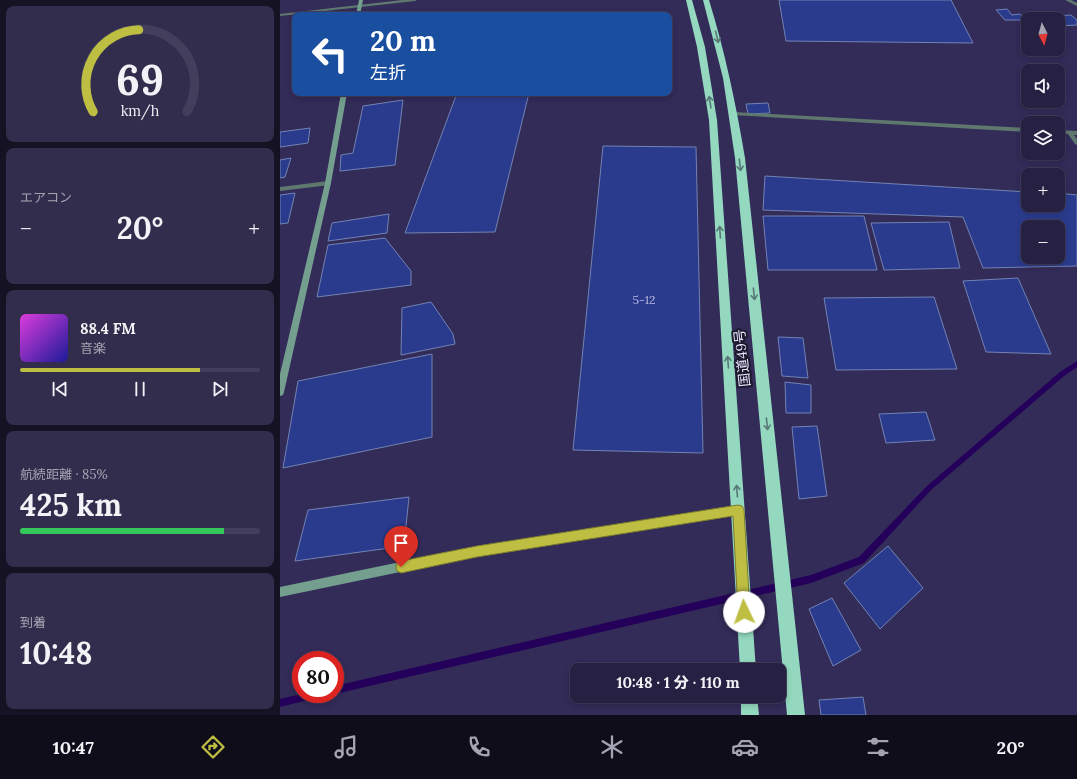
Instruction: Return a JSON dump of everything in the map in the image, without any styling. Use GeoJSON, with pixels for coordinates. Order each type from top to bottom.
{"type":"FeatureCollection","features":[{"type":"Feature","properties":{"kind":"highway","name":"国道49号"},"geometry":{"type":"LineString","coordinates":[[689,0],[701,47],[713,120],[748,663]]}},
{"type":"Feature","properties":{"kind":"highway","name":"国道49号"},"geometry":{"type":"LineString","coordinates":[[706,0],[713,20],[734,114],[746,209],[796,715]]}},
{"type":"Feature","properties":{"kind":"highway"},"geometry":{"type":"LineString","coordinates":[[749,703],[750,715]]}},
{"type":"Feature","properties":{"kind":"street"},"geometry":{"type":"LineString","coordinates":[[359,12],[361,0]]}},
{"type":"Feature","properties":{"kind":"street"},"geometry":{"type":"LineString","coordinates":[[307,12],[415,0]]}},
{"type":"Feature","properties":{"kind":"street"},"geometry":{"type":"LineString","coordinates":[[1067,0],[1077,5]]}},
{"type":"Feature","properties":{"kind":"street"},"geometry":{"type":"LineString","coordinates":[[280,15],[292,14]]}},
{"type":"Feature","properties":{"kind":"street"},"geometry":{"type":"LineString","coordinates":[[280,392],[328,183],[343,96]]}},
{"type":"Feature","properties":{"kind":"street"},"geometry":{"type":"LineString","coordinates":[[734,114],[1021,130]]}},
{"type":"Feature","properties":{"kind":"street"},"geometry":{"type":"LineString","coordinates":[[1065,133],[1077,133]]}},
{"type":"Feature","properties":{"kind":"street"},"geometry":{"type":"LineString","coordinates":[[1070,133],[1077,143]]}},
{"type":"Feature","properties":{"kind":"street"},"geometry":{"type":"LineString","coordinates":[[280,189],[328,183]]}},
{"type":"Feature","properties":{"kind":"street"},"geometry":{"type":"LineString","coordinates":[[280,592],[477,551],[738,510]]}},
{"type":"Feature","properties":{"kind":"building"},"geometry":{"type":"Polygon","coordinates":[[[779,0],[951,0],[973,43],[786,41],[779,0]]]}},
{"type":"Feature","properties":{"kind":"building"},"geometry":{"type":"Polygon","coordinates":[[[1007,9],[1012,15],[1020,14],[1021,20],[1005,20],[996,10],[1007,9]]]}},
{"type":"Feature","properties":{"kind":"building"},"geometry":{"type":"Polygon","coordinates":[[[1065,15],[1071,15],[1077,20],[1077,25],[1065,26],[1065,15]]]}},
{"type":"Feature","properties":{"kind":"building"},"geometry":{"type":"Polygon","coordinates":[[[456,96],[528,96],[495,232],[405,233],[456,96]]]}},
{"type":"Feature","properties":{"kind":"building"},"geometry":{"type":"Polygon","coordinates":[[[403,100],[395,165],[340,171],[341,155],[353,153],[363,106],[403,100]]]}},
{"type":"Feature","properties":{"kind":"building"},"geometry":{"type":"Polygon","coordinates":[[[768,103],[770,113],[748,114],[746,104],[768,103]]]}},
{"type":"Feature","properties":{"kind":"building"},"geometry":{"type":"Polygon","coordinates":[[[310,128],[308,143],[280,147],[280,132],[310,128]]]}},
{"type":"Feature","properties":{"kind":"building"},"geometry":{"type":"Polygon","coordinates":[[[603,146],[696,147],[703,453],[573,450],[603,146]]]}},
{"type":"Feature","properties":{"kind":"building"},"geometry":{"type":"Polygon","coordinates":[[[291,158],[285,177],[280,178],[280,160],[291,158]]]}},
{"type":"Feature","properties":{"kind":"building"},"geometry":{"type":"Polygon","coordinates":[[[765,176],[1021,192],[1021,212],[1065,212],[1065,194],[1077,195],[1077,266],[983,268],[963,217],[763,210],[765,176]]]}},
{"type":"Feature","properties":{"kind":"building"},"geometry":{"type":"Polygon","coordinates":[[[295,193],[288,223],[280,224],[280,195],[295,193]]]}},
{"type":"Feature","properties":{"kind":"building"},"geometry":{"type":"Polygon","coordinates":[[[389,214],[387,233],[328,241],[332,223],[389,214]]]}},
{"type":"Feature","properties":{"kind":"building"},"geometry":{"type":"Polygon","coordinates":[[[763,216],[864,216],[877,270],[768,270],[763,216]]]}},
{"type":"Feature","properties":{"kind":"building"},"geometry":{"type":"Polygon","coordinates":[[[949,222],[960,268],[884,270],[871,223],[949,222]]]}},
{"type":"Feature","properties":{"kind":"building"},"geometry":{"type":"Polygon","coordinates":[[[385,238],[411,271],[411,285],[317,297],[328,245],[385,238]]]}},
{"type":"Feature","properties":{"kind":"building"},"geometry":{"type":"Polygon","coordinates":[[[1018,278],[1051,354],[986,352],[963,281],[1018,278]]]}},
{"type":"Feature","properties":{"kind":"building"},"geometry":{"type":"Polygon","coordinates":[[[934,297],[957,369],[836,370],[824,298],[934,297]]]}},
{"type":"Feature","properties":{"kind":"building"},"geometry":{"type":"Polygon","coordinates":[[[431,302],[453,334],[455,344],[401,355],[402,308],[431,302]]]}},
{"type":"Feature","properties":{"kind":"building"},"geometry":{"type":"Polygon","coordinates":[[[778,337],[803,338],[808,378],[782,376],[778,337]]]}},
{"type":"Feature","properties":{"kind":"building"},"geometry":{"type":"Polygon","coordinates":[[[432,354],[432,437],[283,468],[298,381],[432,354]]]}},
{"type":"Feature","properties":{"kind":"building"},"geometry":{"type":"Polygon","coordinates":[[[785,382],[811,385],[811,413],[786,413],[785,382]]]}},
{"type":"Feature","properties":{"kind":"building"},"geometry":{"type":"Polygon","coordinates":[[[926,412],[935,440],[886,443],[879,414],[926,412]]]}},
{"type":"Feature","properties":{"kind":"building"},"geometry":{"type":"Polygon","coordinates":[[[817,426],[827,496],[799,499],[792,427],[817,426]]]}},
{"type":"Feature","properties":{"kind":"building"},"geometry":{"type":"Polygon","coordinates":[[[409,497],[404,546],[295,561],[308,510],[409,497]]]}},
{"type":"Feature","properties":{"kind":"building"},"geometry":{"type":"Polygon","coordinates":[[[888,546],[923,588],[880,629],[844,583],[888,546]]]}},
{"type":"Feature","properties":{"kind":"building"},"geometry":{"type":"Polygon","coordinates":[[[832,598],[861,650],[833,666],[809,609],[832,598]]]}},
{"type":"Feature","properties":{"kind":"building"},"geometry":{"type":"Polygon","coordinates":[[[863,697],[866,715],[821,715],[819,700],[863,697]]]}},
{"type":"Feature","properties":{"kind":"waterway"},"geometry":{"type":"LineString","coordinates":[[344,688],[811,579],[861,560],[929,488],[1062,374],[1077,364]]}},
{"type":"Feature","properties":{"kind":"waterway"},"geometry":{"type":"LineString","coordinates":[[280,703],[292,700]]}},
{"type":"Feature","properties":{"kind":"route"},"geometry":{"type":"LineString","coordinates":[[401,567],[477,551],[738,510],[744,612]]}}]}
